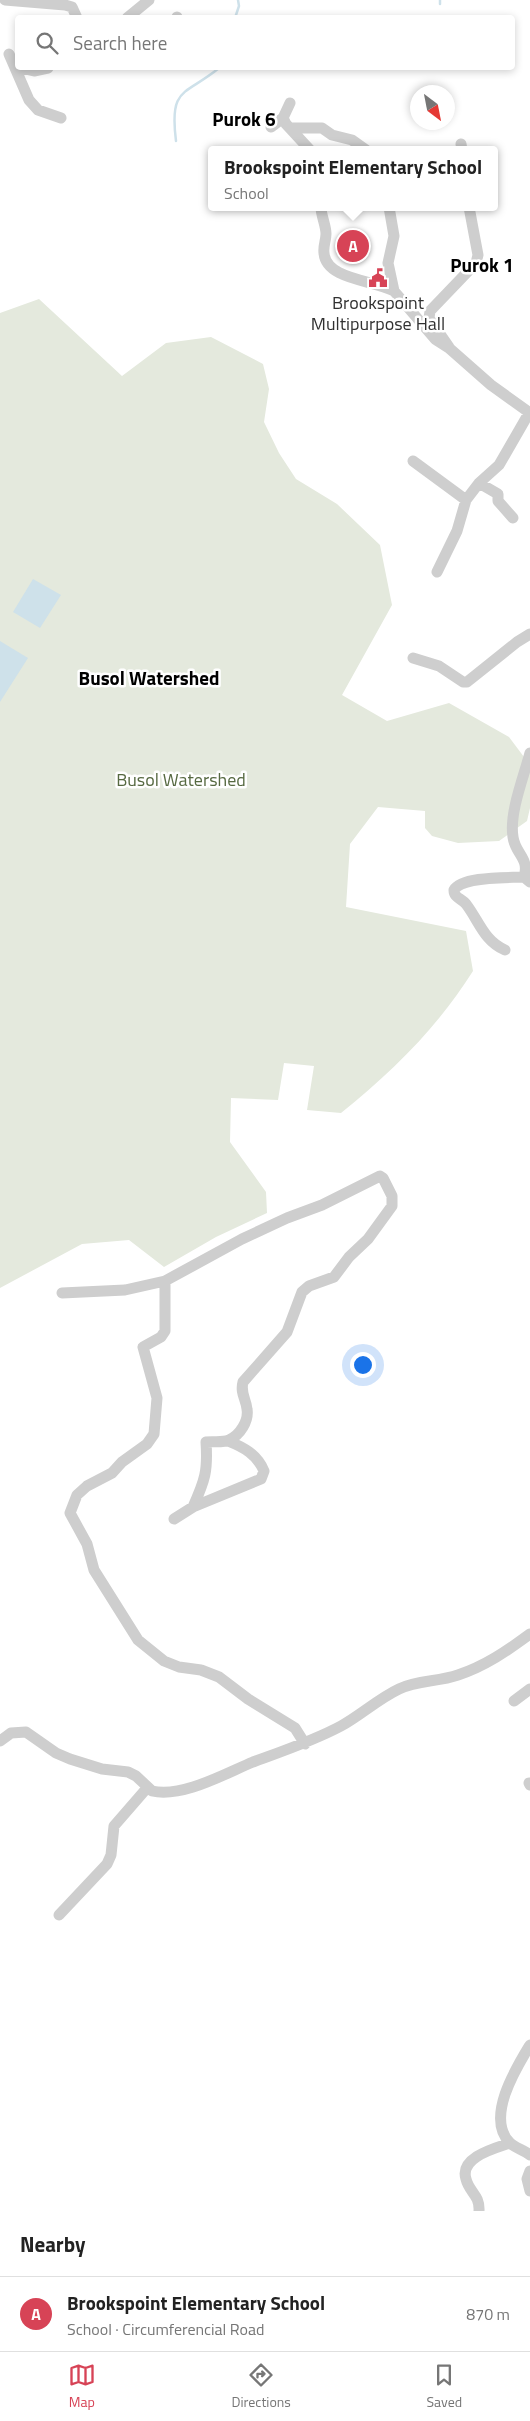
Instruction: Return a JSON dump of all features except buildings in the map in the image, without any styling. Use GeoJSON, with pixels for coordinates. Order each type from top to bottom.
{"type":"FeatureCollection","features":[{"type":"Feature","properties":{"kind":"street"},"geometry":{"type":"LineString","coordinates":[[5,0],[66,2],[72,7],[76,15]]}},
{"type":"Feature","properties":{"kind":"street"},"geometry":{"type":"LineString","coordinates":[[131,15],[149,0]]}},
{"type":"Feature","properties":{"kind":"street"},"geometry":{"type":"LineString","coordinates":[[4,52],[15,61]]}},
{"type":"Feature","properties":{"kind":"street"},"geometry":{"type":"LineString","coordinates":[[4,52],[29,100],[38,110],[61,118]]}},
{"type":"Feature","properties":{"kind":"street"},"geometry":{"type":"LineString","coordinates":[[271,127],[283,118],[290,103]]}},
{"type":"Feature","properties":{"kind":"street"},"geometry":{"type":"LineString","coordinates":[[283,118],[307,146]]}},
{"type":"Feature","properties":{"kind":"street"},"geometry":{"type":"LineString","coordinates":[[291,128],[322,128],[332,135],[352,140],[360,146]]}},
{"type":"Feature","properties":{"kind":"street"},"geometry":{"type":"LineString","coordinates":[[322,211],[326,232],[324,254],[328,264],[339,274],[386,286],[394,291],[435,339],[449,348],[491,385],[530,413],[499,465],[479,483],[466,500],[457,532],[437,572]]}},
{"type":"Feature","properties":{"kind":"street"},"geometry":{"type":"LineString","coordinates":[[389,211],[394,236],[388,262],[394,291]]}},
{"type":"Feature","properties":{"kind":"street"},"geometry":{"type":"LineString","coordinates":[[449,348],[429,318],[430,312],[476,263],[478,255],[470,211]]}},
{"type":"Feature","properties":{"kind":"street"},"geometry":{"type":"LineString","coordinates":[[413,461],[466,500]]}},
{"type":"Feature","properties":{"kind":"street"},"geometry":{"type":"LineString","coordinates":[[479,483],[498,494],[498,502],[513,518]]}},
{"type":"Feature","properties":{"kind":"street"},"geometry":{"type":"LineString","coordinates":[[413,658],[439,666],[463,682],[467,682],[517,642],[530,634]]}},
{"type":"Feature","properties":{"kind":"street"},"geometry":{"type":"LineString","coordinates":[[505,950],[488,938],[465,903],[456,897],[454,890],[466,881],[527,879],[528,863],[516,846],[512,830],[530,753]]}},
{"type":"Feature","properties":{"kind":"street"},"geometry":{"type":"LineString","coordinates":[[62,1293],[125,1290],[165,1281],[242,1239],[356,1190],[375,1177],[383,1178],[392,1196],[392,1206],[368,1239],[349,1257],[334,1277],[309,1286],[302,1292],[287,1332],[243,1382],[242,1393],[247,1408],[247,1418],[242,1430],[228,1441]]}},
{"type":"Feature","properties":{"kind":"street"},"geometry":{"type":"LineString","coordinates":[[165,1281],[165,1331],[161,1337],[143,1348],[157,1398],[154,1434],[147,1444],[122,1462],[112,1473],[87,1486],[77,1495],[70,1513],[86,1544],[94,1570],[138,1640],[164,1661],[179,1667],[201,1670],[219,1677],[248,1699],[295,1728],[305,1744]]}},
{"type":"Feature","properties":{"kind":"street"},"geometry":{"type":"LineString","coordinates":[[174,1519],[192,1507],[241,1486],[256,1482],[263,1476],[262,1467],[245,1448],[228,1441],[206,1442],[208,1467],[204,1484],[192,1507]]}},
{"type":"Feature","properties":{"kind":"street"},"geometry":{"type":"LineString","coordinates":[[0,1741],[11,1733],[26,1732],[56,1753],[102,1769],[128,1772],[136,1776],[147,1788],[158,1792],[194,1786],[305,1744],[342,1725],[399,1689],[464,1673],[503,1654],[530,1634]]}},
{"type":"Feature","properties":{"kind":"street"},"geometry":{"type":"LineString","coordinates":[[514,1701],[530,1689]]}},
{"type":"Feature","properties":{"kind":"street"},"geometry":{"type":"LineString","coordinates":[[59,1916],[107,1864],[111,1855],[114,1826],[147,1788]]}},
{"type":"Feature","properties":{"kind":"street"},"geometry":{"type":"LineString","coordinates":[[530,2045],[514,2073],[499,2117],[505,2137],[510,2143],[530,2155]]}},
{"type":"Feature","properties":{"kind":"street"},"geometry":{"type":"LineString","coordinates":[[479,2211],[478,2199],[466,2180],[465,2173],[475,2157],[483,2152],[510,2143]]}},
{"type":"Feature","properties":{"kind":"street"},"geometry":{"type":"LineString","coordinates":[[530,2172],[527,2180],[530,2191]]}},
{"type":"Feature","properties":{"kind":"green space","name":"Busol Watershed"},"geometry":{"type":"Polygon","coordinates":[[[39,299],[122,376],[166,343],[211,337],[263,364],[269,389],[264,422],[279,453],[296,479],[337,504],[380,545],[392,605],[342,695],[387,721],[449,703],[509,737],[530,765],[530,808],[527,821],[499,841],[458,843],[432,836],[425,828],[425,811],[378,807],[350,844],[346,907],[466,931],[473,971],[459,992],[413,1048],[341,1113],[307,1110],[314,1066],[284,1063],[278,1100],[231,1098],[230,1142],[266,1192],[267,1213],[216,1237],[164,1267],[129,1240],[82,1244],[0,1288],[0,313],[39,299]]]}},
{"type":"Feature","properties":{"kind":"shaded area"},"geometry":{"type":"Polygon","coordinates":[[[33,579],[61,595],[40,628],[13,612],[33,579]]]}},
{"type":"Feature","properties":{"kind":"shaded area"},"geometry":{"type":"Polygon","coordinates":[[[0,641],[28,658],[0,702],[0,641]]]}},
{"type":"Feature","properties":{"kind":"waterway"},"geometry":{"type":"LineString","coordinates":[[236,15],[239,6],[238,0]]}},
{"type":"Feature","properties":{"kind":"waterway"},"geometry":{"type":"LineString","coordinates":[[176,141],[174,123],[178,101],[182,94],[216,70]]}},
{"type":"Feature","properties":{"kind":"place","name":"Brookspoint Elementary School"},"geometry":{"type":"Point","coordinates":[353,246]}},
{"type":"Feature","properties":{"kind":"place","name":"Brookspoint Multipurpose Hall"},"geometry":{"type":"Point","coordinates":[378,278]}},
{"type":"Feature","properties":{"kind":"district","name":"Purok 6"},"geometry":{"type":"Point","coordinates":[244,118]}},
{"type":"Feature","properties":{"kind":"district","name":"Purok 1"},"geometry":{"type":"Point","coordinates":[482,264]}},
{"type":"Feature","properties":{"kind":"district","name":"Busol Watershed"},"geometry":{"type":"Point","coordinates":[149,677]}}]}
